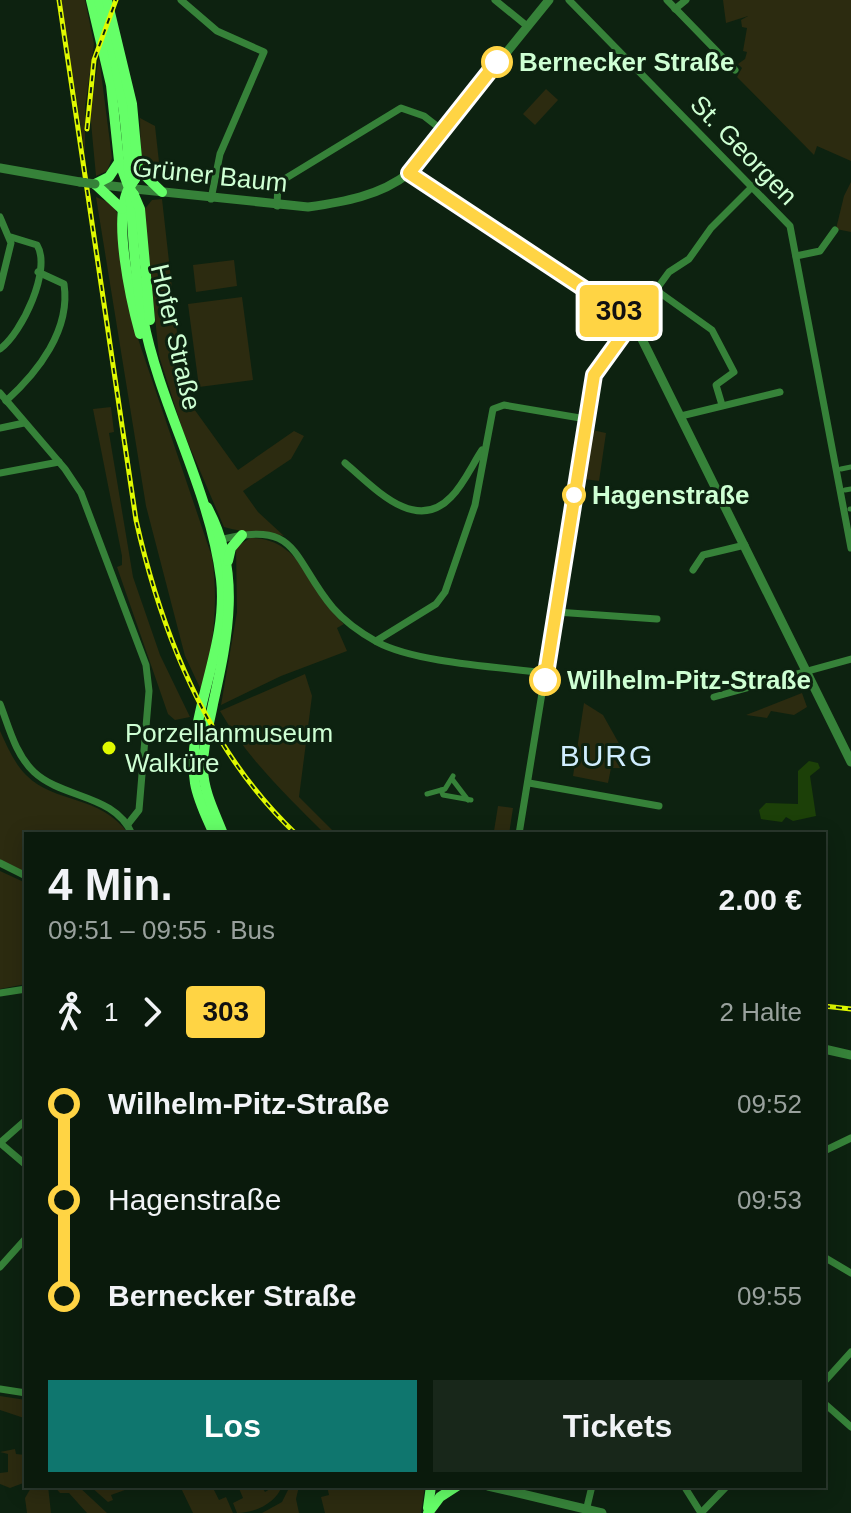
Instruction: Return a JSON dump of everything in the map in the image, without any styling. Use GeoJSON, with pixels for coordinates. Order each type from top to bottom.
{"type":"FeatureCollection","features":[{"type":"Feature","properties":{"kind":"main road"},"geometry":{"type":"LineString","coordinates":[[91,0],[111,85],[119,161],[140,209],[153,362]]}},
{"type":"Feature","properties":{"kind":"main road"},"geometry":{"type":"LineString","coordinates":[[99,0],[123,105],[130,188]]}},
{"type":"Feature","properties":{"kind":"main road"},"geometry":{"type":"LineString","coordinates":[[107,0],[128,82],[131,296],[144,346],[153,362]]}},
{"type":"Feature","properties":{"kind":"main road"},"geometry":{"type":"LineString","coordinates":[[95,184],[109,177],[119,161]]}},
{"type":"Feature","properties":{"kind":"main road"},"geometry":{"type":"LineString","coordinates":[[95,184],[162,192]]}},
{"type":"Feature","properties":{"kind":"main road","name":"Hofer Straße"},"geometry":{"type":"LineString","coordinates":[[130,188],[136,276],[153,362],[227,563],[231,610],[203,761],[208,798],[222,832]]}},
{"type":"Feature","properties":{"kind":"main road"},"geometry":{"type":"LineString","coordinates":[[140,209],[148,199],[162,192]]}},
{"type":"Feature","properties":{"kind":"main road","name":"Hofer Straße"},"geometry":{"type":"LineString","coordinates":[[200,494],[214,519],[221,580],[219,638],[194,760],[199,798],[213,832]]}},
{"type":"Feature","properties":{"kind":"main road"},"geometry":{"type":"LineString","coordinates":[[214,519],[224,531],[240,535],[231,548],[227,563]]}},
{"type":"Feature","properties":{"kind":"main road"},"geometry":{"type":"LineString","coordinates":[[427,1513],[431,1488]]}},
{"type":"Feature","properties":{"kind":"main road"},"geometry":{"type":"LineString","coordinates":[[427,1513],[440,1497],[454,1488]]}},
{"type":"Feature","properties":{"kind":"street"},"geometry":{"type":"LineString","coordinates":[[181,0],[217,31],[264,52],[220,154],[211,199]]}},
{"type":"Feature","properties":{"kind":"street"},"geometry":{"type":"LineString","coordinates":[[495,0],[527,26]]}},
{"type":"Feature","properties":{"kind":"street"},"geometry":{"type":"LineString","coordinates":[[549,0],[409,173],[633,321],[851,762]]}},
{"type":"Feature","properties":{"kind":"street","name":"St. Georgen"},"geometry":{"type":"LineString","coordinates":[[569,0],[790,226],[796,256]]}},
{"type":"Feature","properties":{"kind":"street"},"geometry":{"type":"LineString","coordinates":[[667,0],[735,70]]}},
{"type":"Feature","properties":{"kind":"street"},"geometry":{"type":"LineString","coordinates":[[675,9],[686,0]]}},
{"type":"Feature","properties":{"kind":"street"},"geometry":{"type":"LineString","coordinates":[[277,206],[278,183],[401,108],[424,116],[442,130]]}},
{"type":"Feature","properties":{"kind":"street","name":"Grüner Baum"},"geometry":{"type":"LineString","coordinates":[[0,168],[211,199],[308,207],[382,190],[409,173]]}},
{"type":"Feature","properties":{"kind":"street"},"geometry":{"type":"LineString","coordinates":[[519,832],[594,375],[669,272],[689,259],[711,228],[753,186]]}},
{"type":"Feature","properties":{"kind":"street"},"geometry":{"type":"LineString","coordinates":[[0,217],[11,237],[0,288]]}},
{"type":"Feature","properties":{"kind":"street"},"geometry":{"type":"LineString","coordinates":[[835,230],[820,251],[796,256],[849,511],[851,548]]}},
{"type":"Feature","properties":{"kind":"street"},"geometry":{"type":"LineString","coordinates":[[0,349],[25,320],[38,272],[39,248],[29,241],[11,237]]}},
{"type":"Feature","properties":{"kind":"street"},"geometry":{"type":"LineString","coordinates":[[6,401],[38,366],[53,341],[62,315],[64,284],[38,272]]}},
{"type":"Feature","properties":{"kind":"street"},"geometry":{"type":"LineString","coordinates":[[656,290],[712,330],[734,372],[716,385],[722,405]]}},
{"type":"Feature","properties":{"kind":"street"},"geometry":{"type":"LineString","coordinates":[[681,416],[780,392]]}},
{"type":"Feature","properties":{"kind":"street"},"geometry":{"type":"LineString","coordinates":[[0,393],[59,462],[87,505],[148,673],[139,810],[128,824]]}},
{"type":"Feature","properties":{"kind":"street"},"geometry":{"type":"LineString","coordinates":[[376,641],[436,604],[445,592],[475,505],[489,415],[498,406],[586,419]]}},
{"type":"Feature","properties":{"kind":"street"},"geometry":{"type":"LineString","coordinates":[[0,428],[24,423]]}},
{"type":"Feature","properties":{"kind":"street"},"geometry":{"type":"LineString","coordinates":[[345,463],[394,502],[423,511],[437,507],[452,497],[483,448]]}},
{"type":"Feature","properties":{"kind":"street"},"geometry":{"type":"LineString","coordinates":[[0,473],[59,462]]}},
{"type":"Feature","properties":{"kind":"street"},"geometry":{"type":"LineString","coordinates":[[841,469],[851,467]]}},
{"type":"Feature","properties":{"kind":"street"},"geometry":{"type":"LineString","coordinates":[[217,541],[240,535],[263,534],[293,547],[332,607],[348,623],[376,641],[417,654],[546,673]]}},
{"type":"Feature","properties":{"kind":"street"},"geometry":{"type":"LineString","coordinates":[[693,570],[703,555],[745,545]]}},
{"type":"Feature","properties":{"kind":"street"},"geometry":{"type":"LineString","coordinates":[[556,612],[657,619]]}},
{"type":"Feature","properties":{"kind":"street"},"geometry":{"type":"LineString","coordinates":[[714,697],[851,659]]}},
{"type":"Feature","properties":{"kind":"street"},"geometry":{"type":"LineString","coordinates":[[0,704],[18,750],[33,771],[52,784],[116,812],[131,832]]}},
{"type":"Feature","properties":{"kind":"street"},"geometry":{"type":"LineString","coordinates":[[427,794],[441,790],[452,778],[470,800],[443,795],[441,790]]}},
{"type":"Feature","properties":{"kind":"street"},"geometry":{"type":"LineString","coordinates":[[529,783],[659,806]]}},
{"type":"Feature","properties":{"kind":"street"},"geometry":{"type":"LineString","coordinates":[[0,863],[24,875]]}},
{"type":"Feature","properties":{"kind":"street"},"geometry":{"type":"LineString","coordinates":[[0,993],[24,989]]}},
{"type":"Feature","properties":{"kind":"street"},"geometry":{"type":"LineString","coordinates":[[826,1049],[851,1055]]}},
{"type":"Feature","properties":{"kind":"street"},"geometry":{"type":"LineString","coordinates":[[24,1122],[0,1143],[24,1163]]}},
{"type":"Feature","properties":{"kind":"street"},"geometry":{"type":"LineString","coordinates":[[826,1150],[851,1138]]}},
{"type":"Feature","properties":{"kind":"street"},"geometry":{"type":"LineString","coordinates":[[0,1267],[24,1240]]}},
{"type":"Feature","properties":{"kind":"street"},"geometry":{"type":"LineString","coordinates":[[826,1258],[851,1273]]}},
{"type":"Feature","properties":{"kind":"street"},"geometry":{"type":"LineString","coordinates":[[826,1380],[851,1352]]}},
{"type":"Feature","properties":{"kind":"street"},"geometry":{"type":"LineString","coordinates":[[0,1389],[23,1392]]}},
{"type":"Feature","properties":{"kind":"street"},"geometry":{"type":"LineString","coordinates":[[826,1405],[851,1427]]}},
{"type":"Feature","properties":{"kind":"street"},"geometry":{"type":"LineString","coordinates":[[586,1511],[592,1488]]}},
{"type":"Feature","properties":{"kind":"street"},"geometry":{"type":"LineString","coordinates":[[685,1488],[703,1513],[725,1488]]}},
{"type":"Feature","properties":{"kind":"street"},"geometry":{"type":"LineString","coordinates":[[513,1489],[602,1513]]}},
{"type":"Feature","properties":{"kind":"shaded area"},"geometry":{"type":"Polygon","coordinates":[[[61,0],[85,0],[94,44],[85,107],[85,154],[61,0]]]}},
{"type":"Feature","properties":{"kind":"shaded area"},"geometry":{"type":"Polygon","coordinates":[[[723,0],[851,0],[851,161],[817,146],[814,155],[737,77],[742,68],[738,64],[745,59],[747,52],[743,51],[747,28],[742,27],[741,20],[748,16],[726,23],[723,0]]]}},
{"type":"Feature","properties":{"kind":"shaded area"},"geometry":{"type":"Polygon","coordinates":[[[99,57],[112,158],[107,171],[96,176],[90,112],[99,57]]]}},
{"type":"Feature","properties":{"kind":"shaded area"},"geometry":{"type":"Polygon","coordinates":[[[546,89],[558,100],[535,125],[523,114],[546,89]]]}},
{"type":"Feature","properties":{"kind":"shaded area"},"geometry":{"type":"Polygon","coordinates":[[[140,118],[155,126],[159,162],[156,162],[157,181],[141,167],[140,118]]]}},
{"type":"Feature","properties":{"kind":"shaded area"},"geometry":{"type":"Polygon","coordinates":[[[851,182],[851,232],[836,229],[844,196],[851,182]]]}},
{"type":"Feature","properties":{"kind":"shaded area"},"geometry":{"type":"Polygon","coordinates":[[[96,197],[113,204],[117,213],[122,270],[133,324],[212,557],[214,625],[202,692],[185,656],[146,506],[96,197]]]}},
{"type":"Feature","properties":{"kind":"shaded area"},"geometry":{"type":"Polygon","coordinates":[[[162,199],[184,395],[238,470],[294,431],[304,436],[291,459],[243,491],[258,512],[284,536],[224,527],[183,431],[159,356],[144,210],[152,200],[162,199]]]}},
{"type":"Feature","properties":{"kind":"shaded area"},"geometry":{"type":"Polygon","coordinates":[[[234,260],[237,286],[196,292],[193,265],[234,260]]]}},
{"type":"Feature","properties":{"kind":"shaded area"},"geometry":{"type":"Polygon","coordinates":[[[242,297],[253,380],[199,387],[188,304],[242,297]]]}},
{"type":"Feature","properties":{"kind":"shaded area"},"geometry":{"type":"Polygon","coordinates":[[[111,407],[114,432],[109,433],[133,577],[160,655],[190,717],[175,720],[168,714],[117,567],[122,565],[122,556],[93,409],[111,407]]]}},
{"type":"Feature","properties":{"kind":"shaded area"},"geometry":{"type":"Polygon","coordinates":[[[592,430],[606,433],[599,481],[584,479],[592,430]]]}},
{"type":"Feature","properties":{"kind":"shaded area"},"geometry":{"type":"Polygon","coordinates":[[[250,538],[268,540],[294,557],[344,624],[337,628],[347,651],[281,676],[221,705],[237,612],[236,547],[250,538]]]}},
{"type":"Feature","properties":{"kind":"shaded area"},"geometry":{"type":"Polygon","coordinates":[[[305,674],[312,696],[299,797],[334,832],[323,832],[282,791],[255,761],[220,711],[305,674]]]}},
{"type":"Feature","properties":{"kind":"shaded area"},"geometry":{"type":"Polygon","coordinates":[[[802,693],[807,707],[794,715],[771,711],[767,718],[746,715],[802,693]]]}},
{"type":"Feature","properties":{"kind":"shaded area"},"geometry":{"type":"Polygon","coordinates":[[[584,703],[603,715],[626,756],[622,768],[611,768],[608,783],[573,776],[584,703]]]}},
{"type":"Feature","properties":{"kind":"shaded area"},"geometry":{"type":"Polygon","coordinates":[[[0,731],[26,775],[50,791],[104,812],[127,832],[24,832],[24,872],[0,860],[0,731]]]}},
{"type":"Feature","properties":{"kind":"shaded area"},"geometry":{"type":"Polygon","coordinates":[[[809,761],[818,763],[820,768],[810,776],[816,816],[793,821],[786,817],[782,822],[761,819],[759,810],[766,803],[798,804],[798,771],[809,761]]]}},
{"type":"Feature","properties":{"kind":"shaded area"},"geometry":{"type":"Polygon","coordinates":[[[498,806],[513,808],[509,832],[494,831],[498,806]]]}},
{"type":"Feature","properties":{"kind":"shaded area"},"geometry":{"type":"Polygon","coordinates":[[[0,871],[24,882],[24,984],[0,989],[0,871]]]}},
{"type":"Feature","properties":{"kind":"shaded area"},"geometry":{"type":"Polygon","coordinates":[[[0,1396],[24,1400],[24,1418],[0,1410],[0,1396]]]}},
{"type":"Feature","properties":{"kind":"shaded area"},"geometry":{"type":"Polygon","coordinates":[[[15,1449],[16,1454],[24,1455],[24,1483],[10,1488],[0,1484],[0,1473],[8,1472],[8,1454],[0,1452],[15,1449]]]}},
{"type":"Feature","properties":{"kind":"shaded area"},"geometry":{"type":"Polygon","coordinates":[[[31,1488],[48,1488],[51,1513],[27,1513],[25,1498],[31,1488]]]}},
{"type":"Feature","properties":{"kind":"shaded area"},"geometry":{"type":"Polygon","coordinates":[[[56,1488],[80,1488],[107,1513],[87,1513],[69,1493],[60,1493],[56,1488]]]}},
{"type":"Feature","properties":{"kind":"shaded area"},"geometry":{"type":"Polygon","coordinates":[[[92,1488],[130,1488],[111,1495],[113,1500],[108,1502],[92,1488]]]}},
{"type":"Feature","properties":{"kind":"shaded area"},"geometry":{"type":"Polygon","coordinates":[[[181,1488],[213,1488],[219,1500],[226,1497],[233,1513],[193,1513],[181,1488]]]}},
{"type":"Feature","properties":{"kind":"shaded area"},"geometry":{"type":"Polygon","coordinates":[[[239,1488],[263,1488],[265,1492],[270,1488],[281,1488],[264,1506],[237,1513],[233,1503],[243,1498],[239,1488]]]}},
{"type":"Feature","properties":{"kind":"shaded area"},"geometry":{"type":"Polygon","coordinates":[[[289,1488],[299,1488],[296,1499],[299,1513],[262,1513],[282,1502],[289,1488]]]}},
{"type":"Feature","properties":{"kind":"shaded area"},"geometry":{"type":"Polygon","coordinates":[[[327,1488],[425,1488],[421,1513],[325,1513],[321,1497],[329,1495],[327,1488]]]}},
{"type":"Feature","properties":{"kind":"railway"},"geometry":{"type":"LineString","coordinates":[[59,0],[136,520],[147,563],[175,648],[214,729],[265,801],[294,832]]}},
{"type":"Feature","properties":{"kind":"railway"},"geometry":{"type":"LineString","coordinates":[[87,129],[94,60],[116,0]]}},
{"type":"Feature","properties":{"kind":"railway"},"geometry":{"type":"LineString","coordinates":[[826,1006],[851,1009]]}},
{"type":"Feature","properties":{"kind":"bus line","name":"303"},"geometry":{"type":"LineString","coordinates":[[497,62],[409,173],[633,321],[594,375],[545,680]]}},
{"type":"Feature","properties":{"kind":"place","name":"Bernecker Straße"},"geometry":{"type":"Point","coordinates":[497,62]}},
{"type":"Feature","properties":{"kind":"place","name":"Hagenstraße"},"geometry":{"type":"Point","coordinates":[574,495]}},
{"type":"Feature","properties":{"kind":"place","name":"Wilhelm-Pitz-Straße"},"geometry":{"type":"Point","coordinates":[545,680]}},
{"type":"Feature","properties":{"kind":"place","name":"Porzellanmuseum Walküre"},"geometry":{"type":"Point","coordinates":[109,748]}},
{"type":"Feature","properties":{"kind":"district","name":"BURG"},"geometry":{"type":"Point","coordinates":[607,756]}}]}
